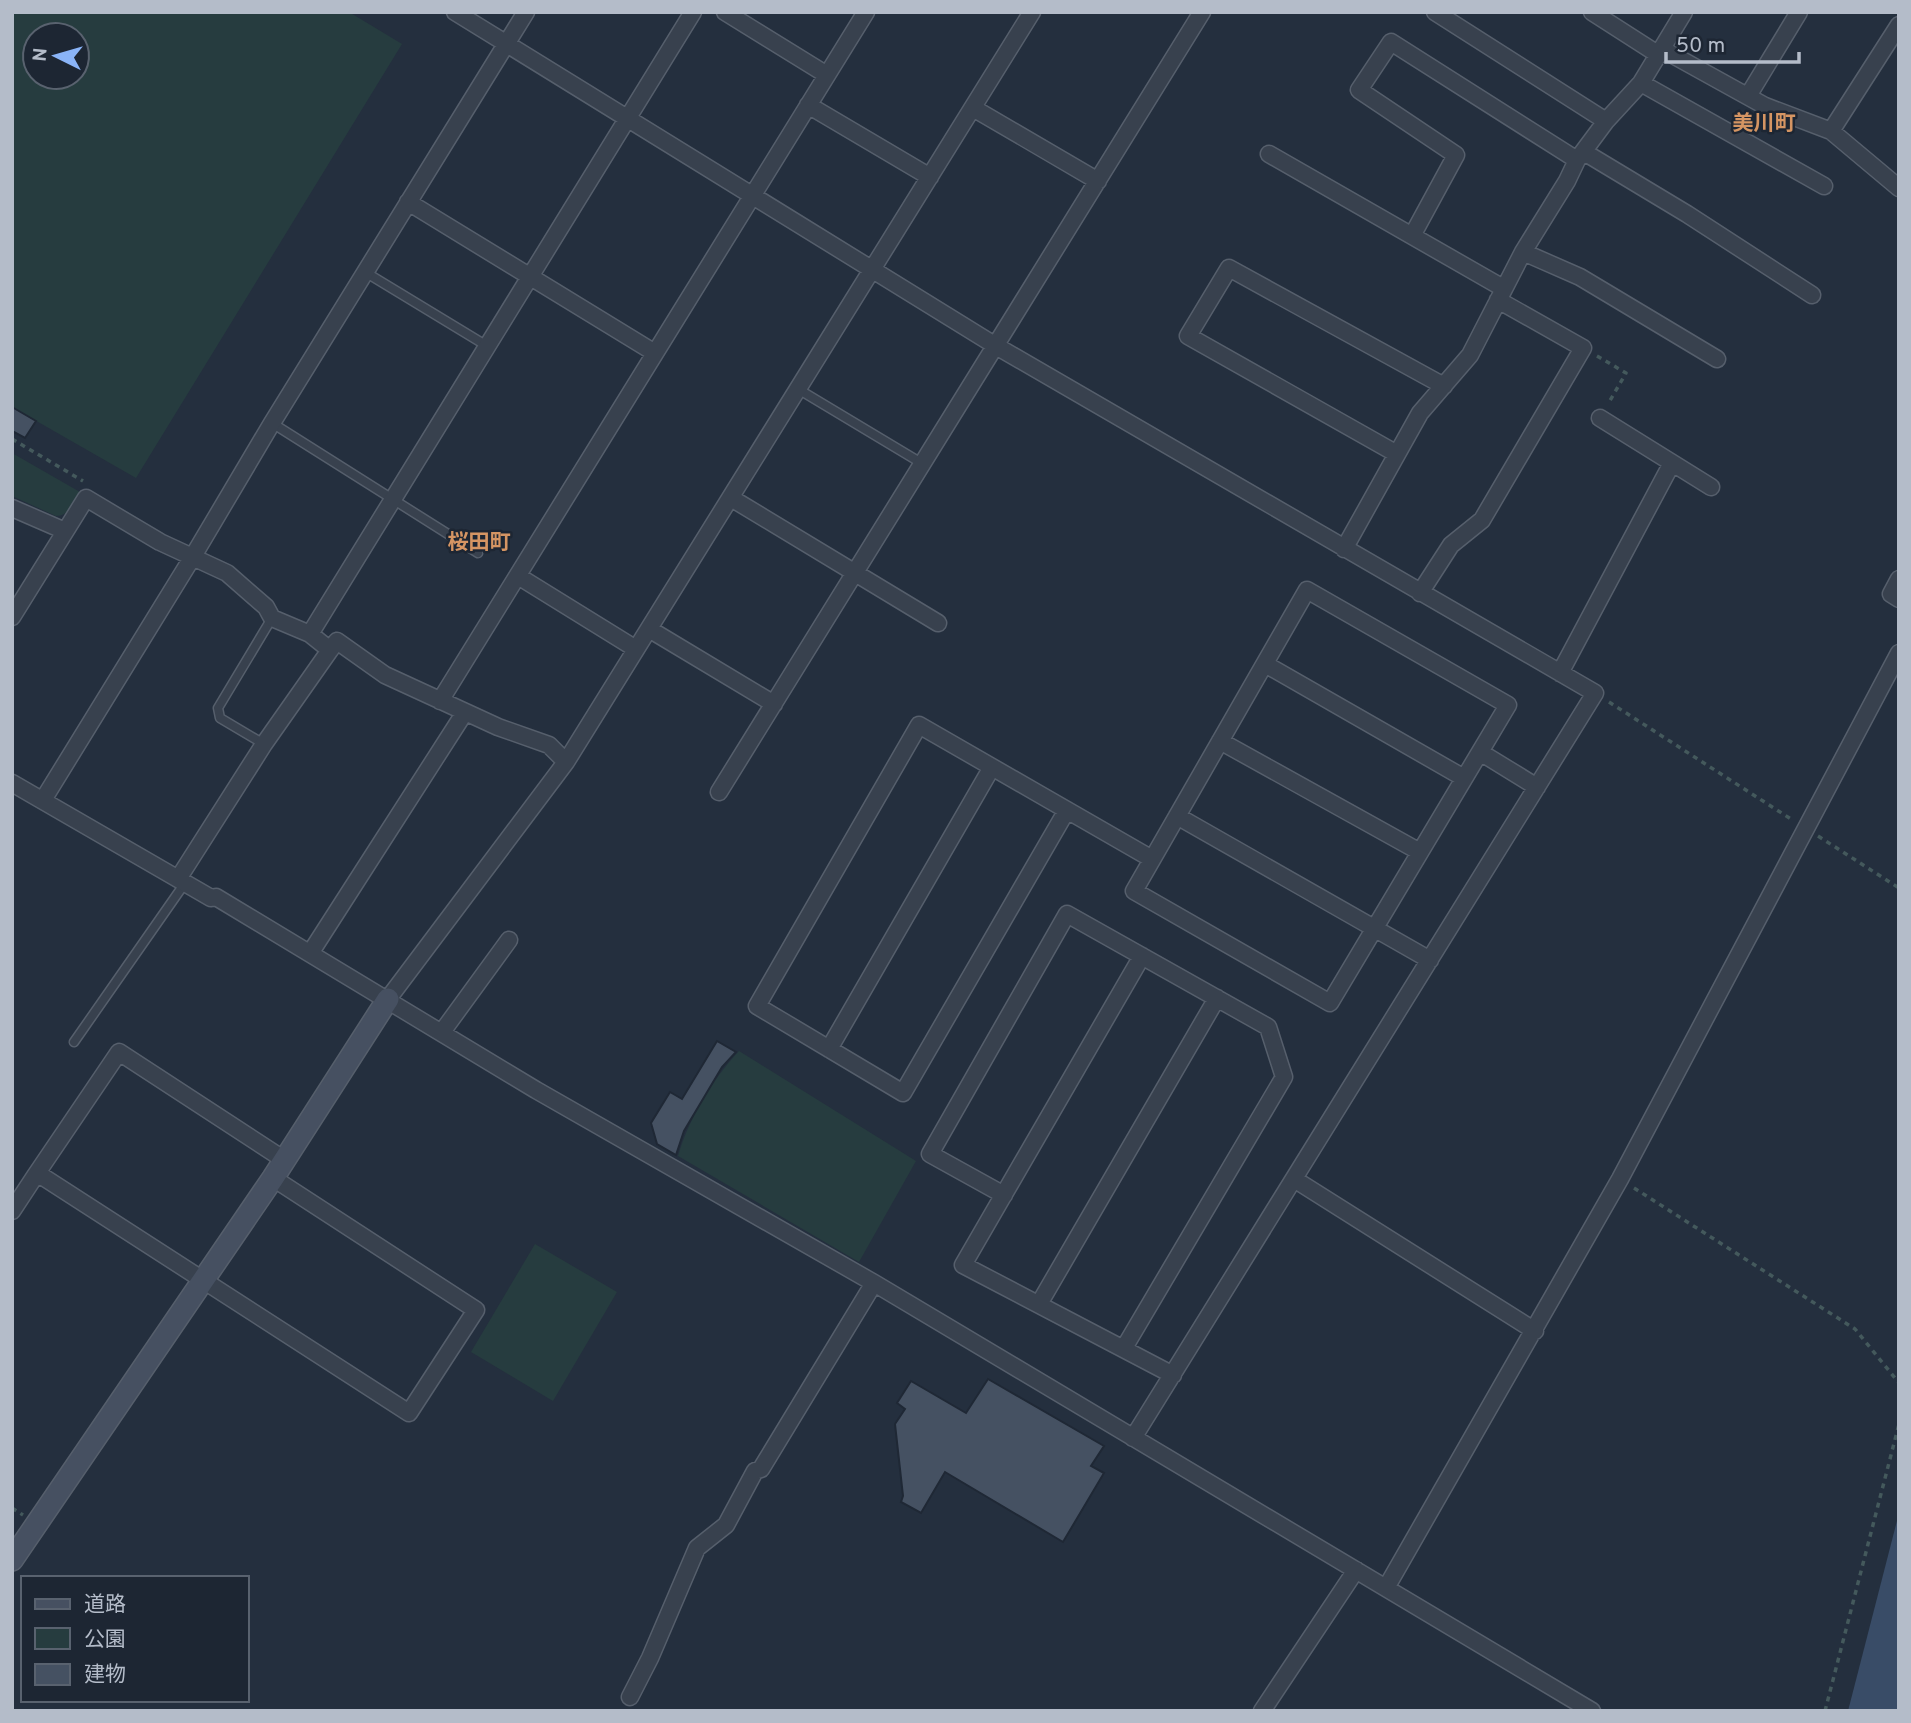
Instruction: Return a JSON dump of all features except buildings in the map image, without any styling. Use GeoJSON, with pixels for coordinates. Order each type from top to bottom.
{"type":"FeatureCollection","features":[{"type":"Feature","properties":{"kind":"street"},"geometry":{"type":"LineString","coordinates":[[455,12],[996,346],[1595,693],[1133,1438]]}},
{"type":"Feature","properties":{"kind":"street"},"geometry":{"type":"LineString","coordinates":[[43,800],[526,12]]}},
{"type":"Feature","properties":{"kind":"street"},"geometry":{"type":"LineString","coordinates":[[310,634],[693,12]]}},
{"type":"Feature","properties":{"kind":"street"},"geometry":{"type":"LineString","coordinates":[[725,12],[827,75]]}},
{"type":"Feature","properties":{"kind":"street"},"geometry":{"type":"LineString","coordinates":[[440,701],[866,12]]}},
{"type":"Feature","properties":{"kind":"street"},"geometry":{"type":"LineString","coordinates":[[12,1560],[165,1332],[170,1329],[203,1281],[388,999],[566,762],[1032,12]]}},
{"type":"Feature","properties":{"kind":"street"},"geometry":{"type":"LineString","coordinates":[[719,792],[1202,12]]}},
{"type":"Feature","properties":{"kind":"street"},"geometry":{"type":"LineString","coordinates":[[1435,12],[1606,121]]}},
{"type":"Feature","properties":{"kind":"street"},"geometry":{"type":"LineString","coordinates":[[1592,12],[1660,52],[1765,106],[1831,131],[1899,188]]}},
{"type":"Feature","properties":{"kind":"street"},"geometry":{"type":"LineString","coordinates":[[1344,549],[1420,413],[1470,355],[1523,252],[1580,156],[1606,121],[1641,83],[1684,12]]}},
{"type":"Feature","properties":{"kind":"street"},"geometry":{"type":"LineString","coordinates":[[1748,96],[1799,12]]}},
{"type":"Feature","properties":{"kind":"street"},"geometry":{"type":"LineString","coordinates":[[1831,131],[1899,25]]}},
{"type":"Feature","properties":{"kind":"street"},"geometry":{"type":"LineString","coordinates":[[1412,236],[1456,155],[1359,90],[1391,42],[1580,156],[1687,214],[1812,295]]}},
{"type":"Feature","properties":{"kind":"street"},"geometry":{"type":"LineString","coordinates":[[1641,83],[1824,186]]}},
{"type":"Feature","properties":{"kind":"street"},"geometry":{"type":"LineString","coordinates":[[808,105],[930,177]]}},
{"type":"Feature","properties":{"kind":"street"},"geometry":{"type":"LineString","coordinates":[[973,108],[1098,181]]}},
{"type":"Feature","properties":{"kind":"street"},"geometry":{"type":"LineString","coordinates":[[1269,154],[1412,236],[1583,348],[1482,520],[1451,545],[1420,593]]}},
{"type":"Feature","properties":{"kind":"street"},"geometry":{"type":"LineString","coordinates":[[408,202],[656,353]]}},
{"type":"Feature","properties":{"kind":"street"},"geometry":{"type":"LineString","coordinates":[[1523,252],[1580,277],[1717,359]]}},
{"type":"Feature","properties":{"kind":"street"},"geometry":{"type":"LineString","coordinates":[[1397,454],[1188,336],[1229,268],[1444,386]]}},
{"type":"Feature","properties":{"kind":"street"},"geometry":{"type":"LineString","coordinates":[[1600,418],[1711,488]]}},
{"type":"Feature","properties":{"kind":"street"},"geometry":{"type":"LineString","coordinates":[[1560,673],[1672,463]]}},
{"type":"Feature","properties":{"kind":"street"},"geometry":{"type":"LineString","coordinates":[[12,617],[86,498],[192,558],[227,572],[266,607],[272,618],[310,634],[330,650]]}},
{"type":"Feature","properties":{"kind":"street"},"geometry":{"type":"LineString","coordinates":[[731,498],[938,623]]}},
{"type":"Feature","properties":{"kind":"street"},"geometry":{"type":"LineString","coordinates":[[12,508],[65,531]]}},
{"type":"Feature","properties":{"kind":"street"},"geometry":{"type":"LineString","coordinates":[[518,576],[636,649]]}},
{"type":"Feature","properties":{"kind":"street"},"geometry":{"type":"LineString","coordinates":[[1899,579],[1891,594],[1899,599]]}},
{"type":"Feature","properties":{"kind":"street"},"geometry":{"type":"LineString","coordinates":[[1307,590],[1508,705],[1330,1003],[1134,891],[1265,664],[1307,590]]}},
{"type":"Feature","properties":{"kind":"street"},"geometry":{"type":"LineString","coordinates":[[649,629],[774,704]]}},
{"type":"Feature","properties":{"kind":"street"},"geometry":{"type":"LineString","coordinates":[[181,881],[264,744],[337,641],[385,675],[498,727],[549,745],[566,762]]}},
{"type":"Feature","properties":{"kind":"street"},"geometry":{"type":"LineString","coordinates":[[1385,1588],[1620,1179],[1899,653]]}},
{"type":"Feature","properties":{"kind":"street"},"geometry":{"type":"LineString","coordinates":[[1265,664],[1464,778]]}},
{"type":"Feature","properties":{"kind":"street"},"geometry":{"type":"LineString","coordinates":[[311,953],[465,712]]}},
{"type":"Feature","properties":{"kind":"street"},"geometry":{"type":"LineString","coordinates":[[1067,810],[903,1093],[757,1006],[919,725],[1067,810],[1152,859]]}},
{"type":"Feature","properties":{"kind":"street"},"geometry":{"type":"LineString","coordinates":[[1220,741],[1420,852]]}},
{"type":"Feature","properties":{"kind":"street"},"geometry":{"type":"LineString","coordinates":[[1480,752],[1537,787]]}},
{"type":"Feature","properties":{"kind":"street"},"geometry":{"type":"LineString","coordinates":[[829,1049],[992,767]]}},
{"type":"Feature","properties":{"kind":"street"},"geometry":{"type":"LineString","coordinates":[[12,783],[211,898],[216,897],[594,1123],[874,1283],[1592,1711]]}},
{"type":"Feature","properties":{"kind":"street"},"geometry":{"type":"LineString","coordinates":[[1177,816],[1430,960]]}},
{"type":"Feature","properties":{"kind":"street"},"geometry":{"type":"LineString","coordinates":[[1004,1195],[930,1154],[1067,914],[1268,1027],[1284,1077],[1124,1348]]}},
{"type":"Feature","properties":{"kind":"street"},"geometry":{"type":"LineString","coordinates":[[442,1032],[509,940]]}},
{"type":"Feature","properties":{"kind":"street"},"geometry":{"type":"LineString","coordinates":[[1142,956],[963,1265],[1173,1375]]}},
{"type":"Feature","properties":{"kind":"street"},"geometry":{"type":"LineString","coordinates":[[1039,1304],[1217,998]]}},
{"type":"Feature","properties":{"kind":"street"},"geometry":{"type":"LineString","coordinates":[[12,1211],[37,1173],[119,1052],[476,1310],[409,1413],[37,1173]]}},
{"type":"Feature","properties":{"kind":"street"},"geometry":{"type":"LineString","coordinates":[[1294,1180],[1535,1331]]}},
{"type":"Feature","properties":{"kind":"street"},"geometry":{"type":"LineString","coordinates":[[630,1697],[697,1548],[726,1525],[755,1471],[761,1469],[874,1283]]}},
{"type":"Feature","properties":{"kind":"street"},"geometry":{"type":"LineString","coordinates":[[1262,1711],[1356,1570]]}},
{"type":"Feature","properties":{"kind":"lane"},"geometry":{"type":"LineString","coordinates":[[365,272],[487,346]]}},
{"type":"Feature","properties":{"kind":"lane"},"geometry":{"type":"LineString","coordinates":[[798,389],[923,464]]}},
{"type":"Feature","properties":{"kind":"lane"},"geometry":{"type":"LineString","coordinates":[[272,423],[478,553]]}},
{"type":"Feature","properties":{"kind":"lane"},"geometry":{"type":"LineString","coordinates":[[264,744],[220,718],[218,708],[272,618]]}},
{"type":"Feature","properties":{"kind":"lane"},"geometry":{"type":"LineString","coordinates":[[74,1042],[181,881]]}},
{"type":"Feature","properties":{"kind":"path"},"geometry":{"type":"LineString","coordinates":[[1583,348],[1626,373],[1600,418]]}},
{"type":"Feature","properties":{"kind":"path"},"geometry":{"type":"LineString","coordinates":[[1595,693],[1899,888]]}},
{"type":"Feature","properties":{"kind":"path"},"geometry":{"type":"LineString","coordinates":[[1620,1179],[1855,1329],[1899,1383]]}},
{"type":"Feature","properties":{"kind":"path"},"geometry":{"type":"LineString","coordinates":[[1825,1711],[1899,1424]]}},
{"type":"Feature","properties":{"kind":"green space"},"geometry":{"type":"Polygon","coordinates":[[[13,12],[349,12],[402,44],[136,478],[12,407],[13,12]]]}},
{"type":"Feature","properties":{"kind":"green space"},"geometry":{"type":"Polygon","coordinates":[[[12,453],[80,492],[68,511],[56,516],[12,496],[12,453]]]}},
{"type":"Feature","properties":{"kind":"green space"},"geometry":{"type":"Polygon","coordinates":[[[739,1051],[916,1161],[859,1262],[678,1156],[702,1100],[739,1051]]]}},
{"type":"Feature","properties":{"kind":"green space"},"geometry":{"type":"Polygon","coordinates":[[[535,1244],[617,1292],[553,1401],[471,1352],[535,1244]]]}},
{"type":"Feature","properties":{"kind":"water"},"geometry":{"type":"Polygon","coordinates":[[[1899,1513],[1899,1711],[1848,1711],[1899,1513]]]}},
{"type":"Feature","properties":{"kind":"district","name":"美川町"},"geometry":{"type":"Point","coordinates":[1764,123]}},
{"type":"Feature","properties":{"kind":"district","name":"桜田町"},"geometry":{"type":"Point","coordinates":[479,542]}}]}
